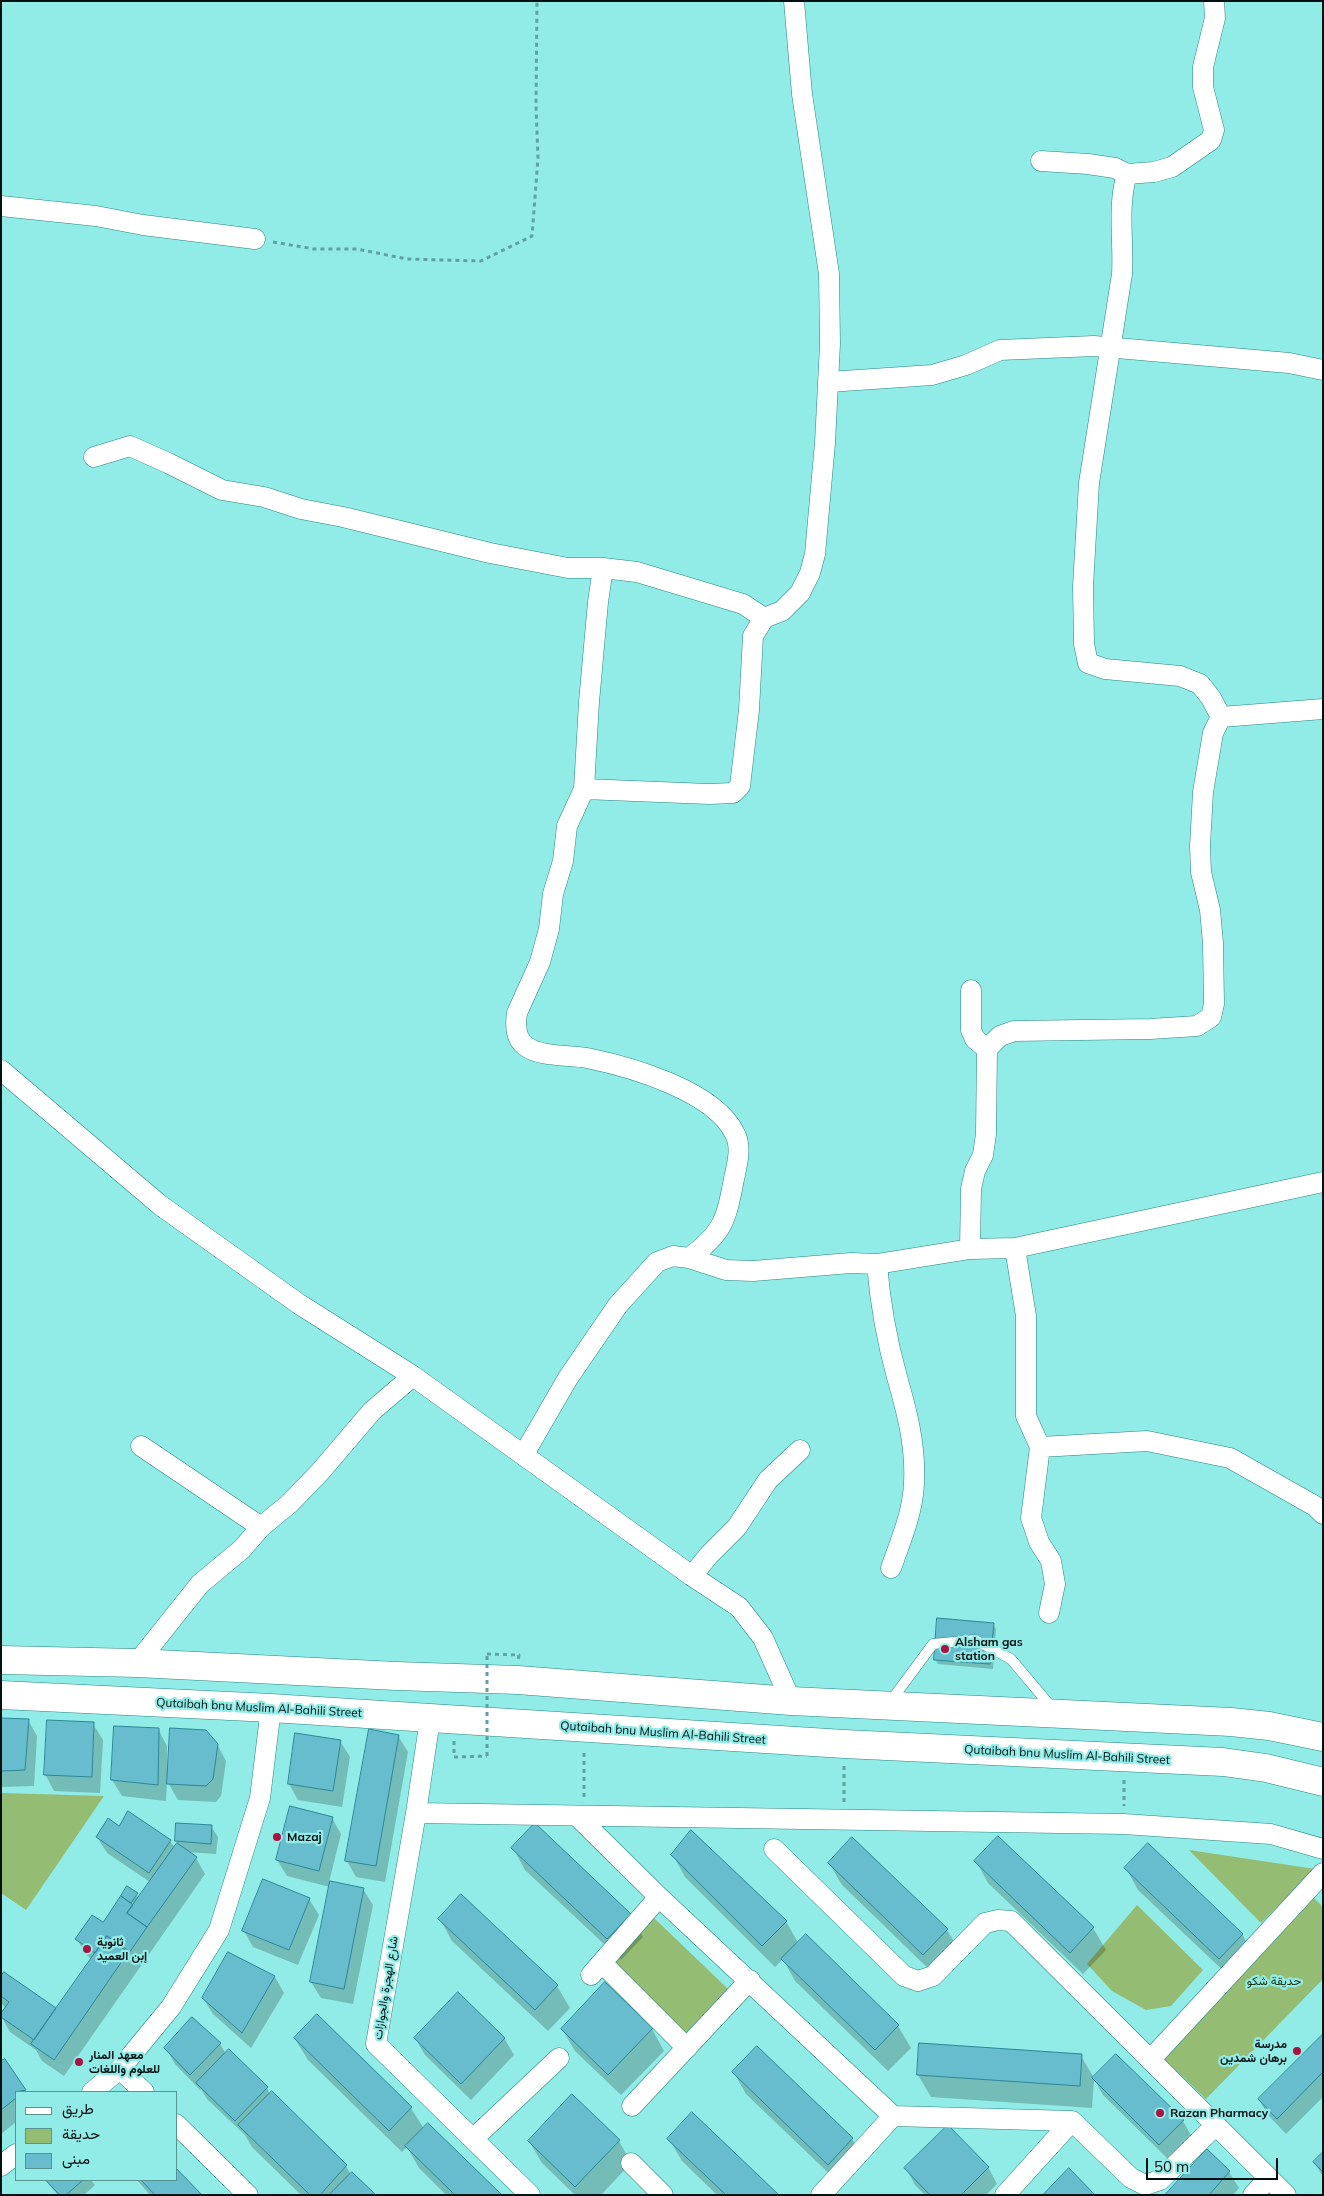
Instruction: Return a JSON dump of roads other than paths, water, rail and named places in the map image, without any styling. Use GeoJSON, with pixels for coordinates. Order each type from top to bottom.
{"type":"FeatureCollection","features":[{"type":"Feature","properties":{"kind":"main road"},"geometry":{"type":"LineString","coordinates":[[1,1660],[137,1663],[518,1680],[791,1700],[1231,1722],[1269,1726],[1323,1737]]}},
{"type":"Feature","properties":{"kind":"main road","name":"Qutaibah bnu Muslim Al-Bahili Street"},"geometry":{"type":"LineString","coordinates":[[1,1695],[271,1708],[844,1744],[1223,1762],[1266,1768],[1323,1782]]}},
{"type":"Feature","properties":{"kind":"street"},"geometry":{"type":"LineString","coordinates":[[584,789],[709,794],[733,793],[740,786],[749,710],[753,636],[764,618],[782,610],[800,593],[810,573],[815,554],[818,524],[828,382],[830,344],[829,274],[802,94],[794,1]]}},
{"type":"Feature","properties":{"kind":"street"},"geometry":{"type":"LineString","coordinates":[[1041,161],[1088,164],[1114,168],[1127,174],[1154,172],[1172,167],[1211,140],[1214,130],[1203,87],[1202,67],[1215,18],[1214,1]]}},
{"type":"Feature","properties":{"kind":"street"},"geometry":{"type":"LineString","coordinates":[[1127,174],[1121,211],[1124,247],[1122,274],[1089,483],[1083,586],[1084,644],[1088,663],[1105,669],[1180,676],[1200,684],[1211,698],[1221,718]]}},
{"type":"Feature","properties":{"kind":"street"},"geometry":{"type":"LineString","coordinates":[[1,206],[96,216],[143,225],[254,239]]}},
{"type":"Feature","properties":{"kind":"street"},"geometry":{"type":"LineString","coordinates":[[828,382],[932,376],[966,365],[1000,350],[1111,346],[1288,362],[1323,370]]}},
{"type":"Feature","properties":{"kind":"street"},"geometry":{"type":"LineString","coordinates":[[94,457],[130,446],[168,462],[222,490],[264,497],[300,510],[343,517],[490,553],[568,568],[603,568],[637,572],[743,604],[764,618]]}},
{"type":"Feature","properties":{"kind":"street"},"geometry":{"type":"LineString","coordinates":[[603,568],[588,711],[584,789],[566,826],[563,861],[550,909],[549,929],[540,962],[517,1013],[517,1035],[525,1046],[533,1051],[587,1058],[654,1077],[707,1102],[726,1120],[736,1135],[739,1150],[728,1214],[717,1234],[708,1244],[689,1258]]}},
{"type":"Feature","properties":{"kind":"street"},"geometry":{"type":"LineString","coordinates":[[1221,718],[1323,709]]}},
{"type":"Feature","properties":{"kind":"street"},"geometry":{"type":"LineString","coordinates":[[970,1249],[971,1188],[975,1171],[983,1155],[986,1134],[987,1049],[1000,1036],[1014,1031],[1112,1030],[1197,1026],[1211,1017],[1214,1004],[1213,943],[1210,910],[1201,872],[1200,846],[1203,792],[1212,733],[1221,718]]}},
{"type":"Feature","properties":{"kind":"street"},"geometry":{"type":"LineString","coordinates":[[971,990],[972,1030],[975,1039],[987,1049]]}},
{"type":"Feature","properties":{"kind":"street"},"geometry":{"type":"LineString","coordinates":[[1,1070],[160,1204],[299,1304],[413,1376],[692,1576],[739,1607],[763,1638],[791,1700]]}},
{"type":"Feature","properties":{"kind":"street"},"geometry":{"type":"LineString","coordinates":[[524,1454],[568,1378],[618,1305],[657,1262],[672,1256],[689,1258],[726,1270],[753,1271],[851,1263],[877,1264],[970,1249],[1015,1248],[1323,1182]]}},
{"type":"Feature","properties":{"kind":"street"},"geometry":{"type":"LineString","coordinates":[[1015,1248],[1026,1316],[1026,1416],[1040,1448],[1031,1518],[1039,1542],[1051,1561],[1055,1584],[1049,1613]]}},
{"type":"Feature","properties":{"kind":"street"},"geometry":{"type":"LineString","coordinates":[[877,1264],[879,1292],[897,1376],[908,1413],[914,1457],[914,1483],[910,1510],[891,1568]]}},
{"type":"Feature","properties":{"kind":"street"},"geometry":{"type":"LineString","coordinates":[[137,1663],[200,1584],[242,1549],[261,1527],[289,1504],[372,1411],[413,1376]]}},
{"type":"Feature","properties":{"kind":"street"},"geometry":{"type":"LineString","coordinates":[[1040,1448],[1148,1440],[1230,1458],[1315,1506],[1323,1514]]}},
{"type":"Feature","properties":{"kind":"street"},"geometry":{"type":"LineString","coordinates":[[141,1446],[261,1527]]}},
{"type":"Feature","properties":{"kind":"street"},"geometry":{"type":"LineString","coordinates":[[692,1576],[709,1555],[737,1527],[768,1480],[800,1450]]}},
{"type":"Feature","properties":{"kind":"street"},"geometry":{"type":"LineString","coordinates":[[93,2091],[120,2069],[171,2007],[218,1930],[260,1798],[271,1708]]}},
{"type":"Feature","properties":{"kind":"street","name":"شارع الهجرة والجوازات"},"geometry":{"type":"LineString","coordinates":[[430,1719],[416,1813],[376,2044],[530,2195]]}},
{"type":"Feature","properties":{"kind":"street"},"geometry":{"type":"LineString","coordinates":[[416,1813],[1124,1824],[1271,1834],[1323,1849]]}},
{"type":"Feature","properties":{"kind":"street"},"geometry":{"type":"LineString","coordinates":[[581,1816],[659,1897],[750,1980],[893,2116],[1072,2121],[1131,2178],[1145,2186],[1160,2180],[1216,2125]]}},
{"type":"Feature","properties":{"kind":"street"},"geometry":{"type":"LineString","coordinates":[[774,1849],[904,1976],[918,1981],[933,1976],[985,1923],[998,1920],[1010,1921],[1286,2195]]}},
{"type":"Feature","properties":{"kind":"street"},"geometry":{"type":"LineString","coordinates":[[1150,2060],[1323,1873]]}},
{"type":"Feature","properties":{"kind":"street"},"geometry":{"type":"LineString","coordinates":[[659,1897],[597,1969],[687,2048]]}},
{"type":"Feature","properties":{"kind":"street"},"geometry":{"type":"LineString","coordinates":[[632,2106],[750,1980]]}},
{"type":"Feature","properties":{"kind":"street"},"geometry":{"type":"LineString","coordinates":[[472,2139],[559,2058]]}},
{"type":"Feature","properties":{"kind":"street"},"geometry":{"type":"LineString","coordinates":[[120,2069],[143,2091]]}},
{"type":"Feature","properties":{"kind":"street"},"geometry":{"type":"LineString","coordinates":[[821,2195],[893,2116]]}},
{"type":"Feature","properties":{"kind":"street"},"geometry":{"type":"LineString","coordinates":[[1005,2195],[1072,2121]]}},
{"type":"Feature","properties":{"kind":"street"},"geometry":{"type":"LineString","coordinates":[[178,2126],[248,2195]]}},
{"type":"Feature","properties":{"kind":"street"},"geometry":{"type":"LineString","coordinates":[[1,2166],[15,2155]]}},
{"type":"Feature","properties":{"kind":"street"},"geometry":{"type":"LineString","coordinates":[[631,2162],[663,2195]]}},
{"type":"Feature","properties":{"kind":"street"},"geometry":{"type":"LineString","coordinates":[[1253,2195],[1269,2178]]}},
{"type":"Feature","properties":{"kind":"lane"},"geometry":{"type":"LineString","coordinates":[[888,1705],[933,1644],[974,1640],[1011,1659],[1057,1713]]}},
{"type":"Feature","properties":{"kind":"place","name":"Alsham gas station"},"geometry":{"type":"Point","coordinates":[945,1649]}},
{"type":"Feature","properties":{"kind":"place","name":"Mazaj"},"geometry":{"type":"Point","coordinates":[277,1837]}},
{"type":"Feature","properties":{"kind":"place","name":"ثانوية إبن العميد"},"geometry":{"type":"Point","coordinates":[87,1949]}},
{"type":"Feature","properties":{"kind":"place","name":"مدرسة برهان شمدين"},"geometry":{"type":"Point","coordinates":[1297,2051]}},
{"type":"Feature","properties":{"kind":"place","name":"معهد المنار للعلوم واللغات"},"geometry":{"type":"Point","coordinates":[79,2062]}},
{"type":"Feature","properties":{"kind":"place","name":"Razan Pharmacy"},"geometry":{"type":"Point","coordinates":[1160,2113]}},
{"type":"Feature","properties":{"kind":"park label","name":"حديقة شكو"},"geometry":{"type":"Point","coordinates":[1274,1981]}}]}
